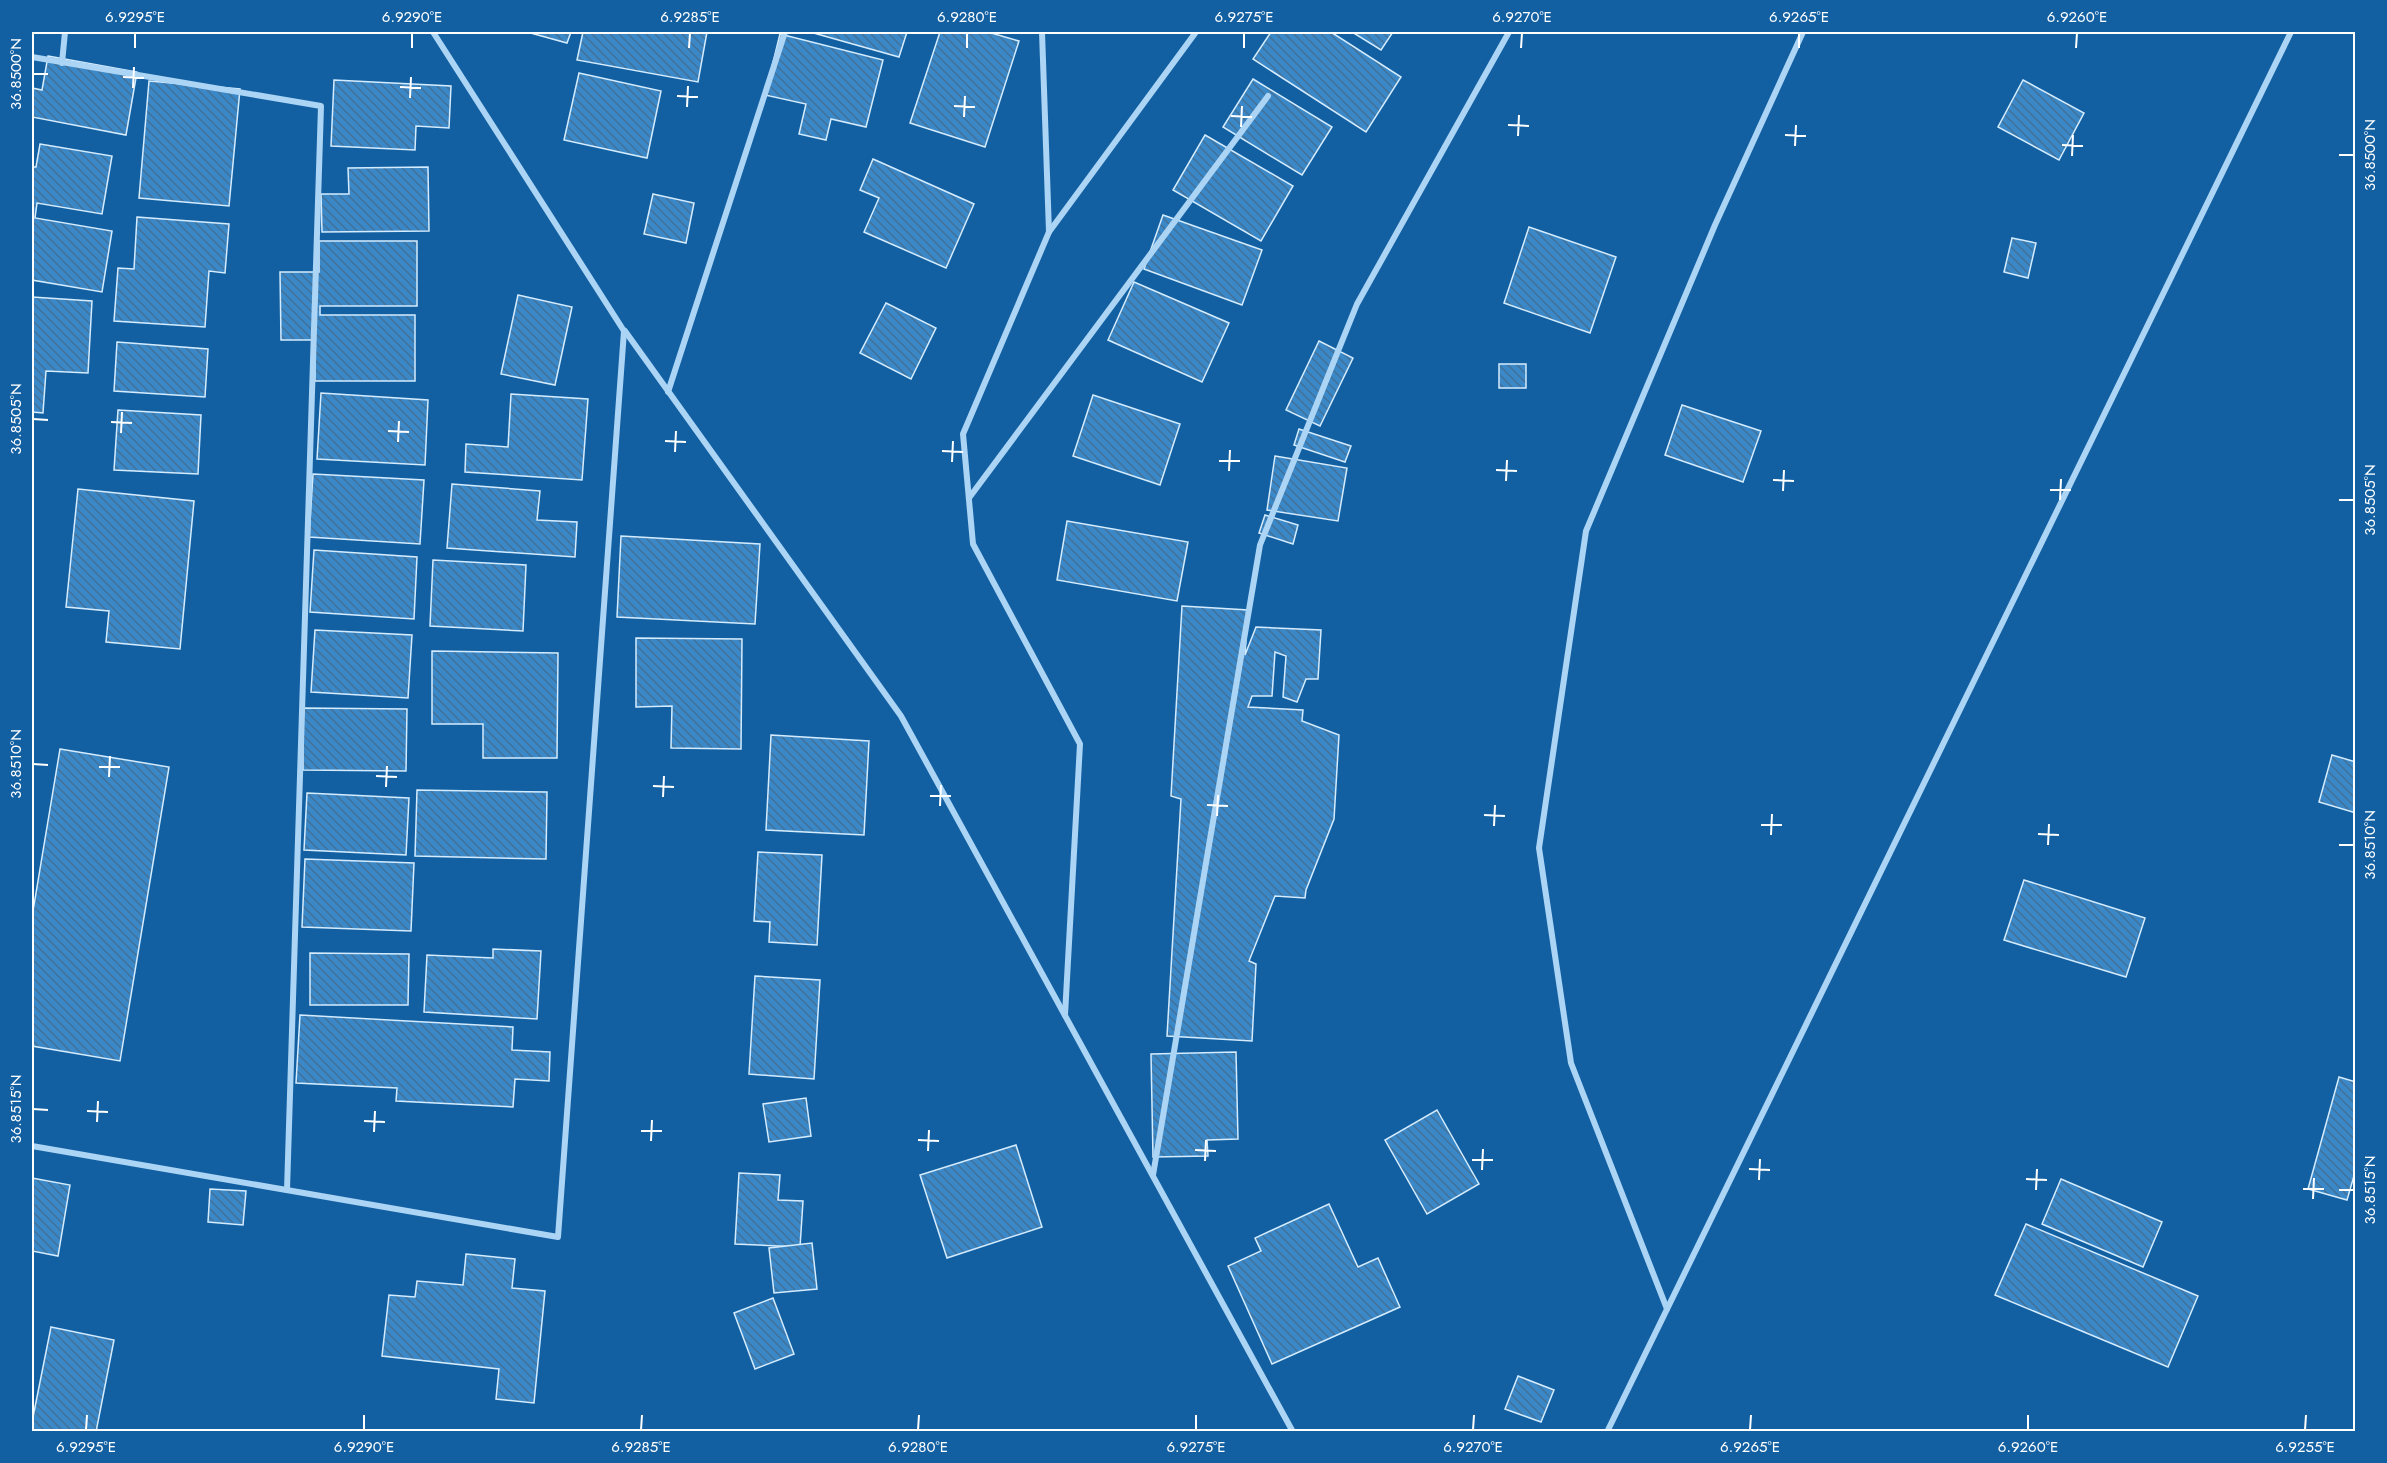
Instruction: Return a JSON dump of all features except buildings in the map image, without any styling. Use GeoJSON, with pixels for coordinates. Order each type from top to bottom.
{"type":"FeatureCollection","features":[{"type":"Feature","properties":{"kind":"street"},"geometry":{"type":"LineString","coordinates":[[62,63],[65,32]]}},
{"type":"Feature","properties":{"kind":"street"},"geometry":{"type":"LineString","coordinates":[[433,32],[624,331],[901,717],[1293,1431]]}},
{"type":"Feature","properties":{"kind":"street"},"geometry":{"type":"LineString","coordinates":[[668,392],[785,32]]}},
{"type":"Feature","properties":{"kind":"street"},"geometry":{"type":"LineString","coordinates":[[1042,32],[1049,232]]}},
{"type":"Feature","properties":{"kind":"street"},"geometry":{"type":"LineString","coordinates":[[1065,1016],[1080,744],[973,544],[963,434],[1049,232],[1196,32]]}},
{"type":"Feature","properties":{"kind":"street"},"geometry":{"type":"LineString","coordinates":[[1153,1176],[1260,545],[1357,304],[1509,32]]}},
{"type":"Feature","properties":{"kind":"street"},"geometry":{"type":"LineString","coordinates":[[1667,1309],[1571,1063],[1539,848],[1586,531],[1715,225],[1803,32]]}},
{"type":"Feature","properties":{"kind":"street"},"geometry":{"type":"LineString","coordinates":[[1607,1431],[2291,32]]}},
{"type":"Feature","properties":{"kind":"street"},"geometry":{"type":"LineString","coordinates":[[32,57],[321,106],[287,1190]]}},
{"type":"Feature","properties":{"kind":"street"},"geometry":{"type":"LineString","coordinates":[[969,498],[1268,96]]}},
{"type":"Feature","properties":{"kind":"street"},"geometry":{"type":"LineString","coordinates":[[32,1146],[558,1237],[624,331]]}}]}
